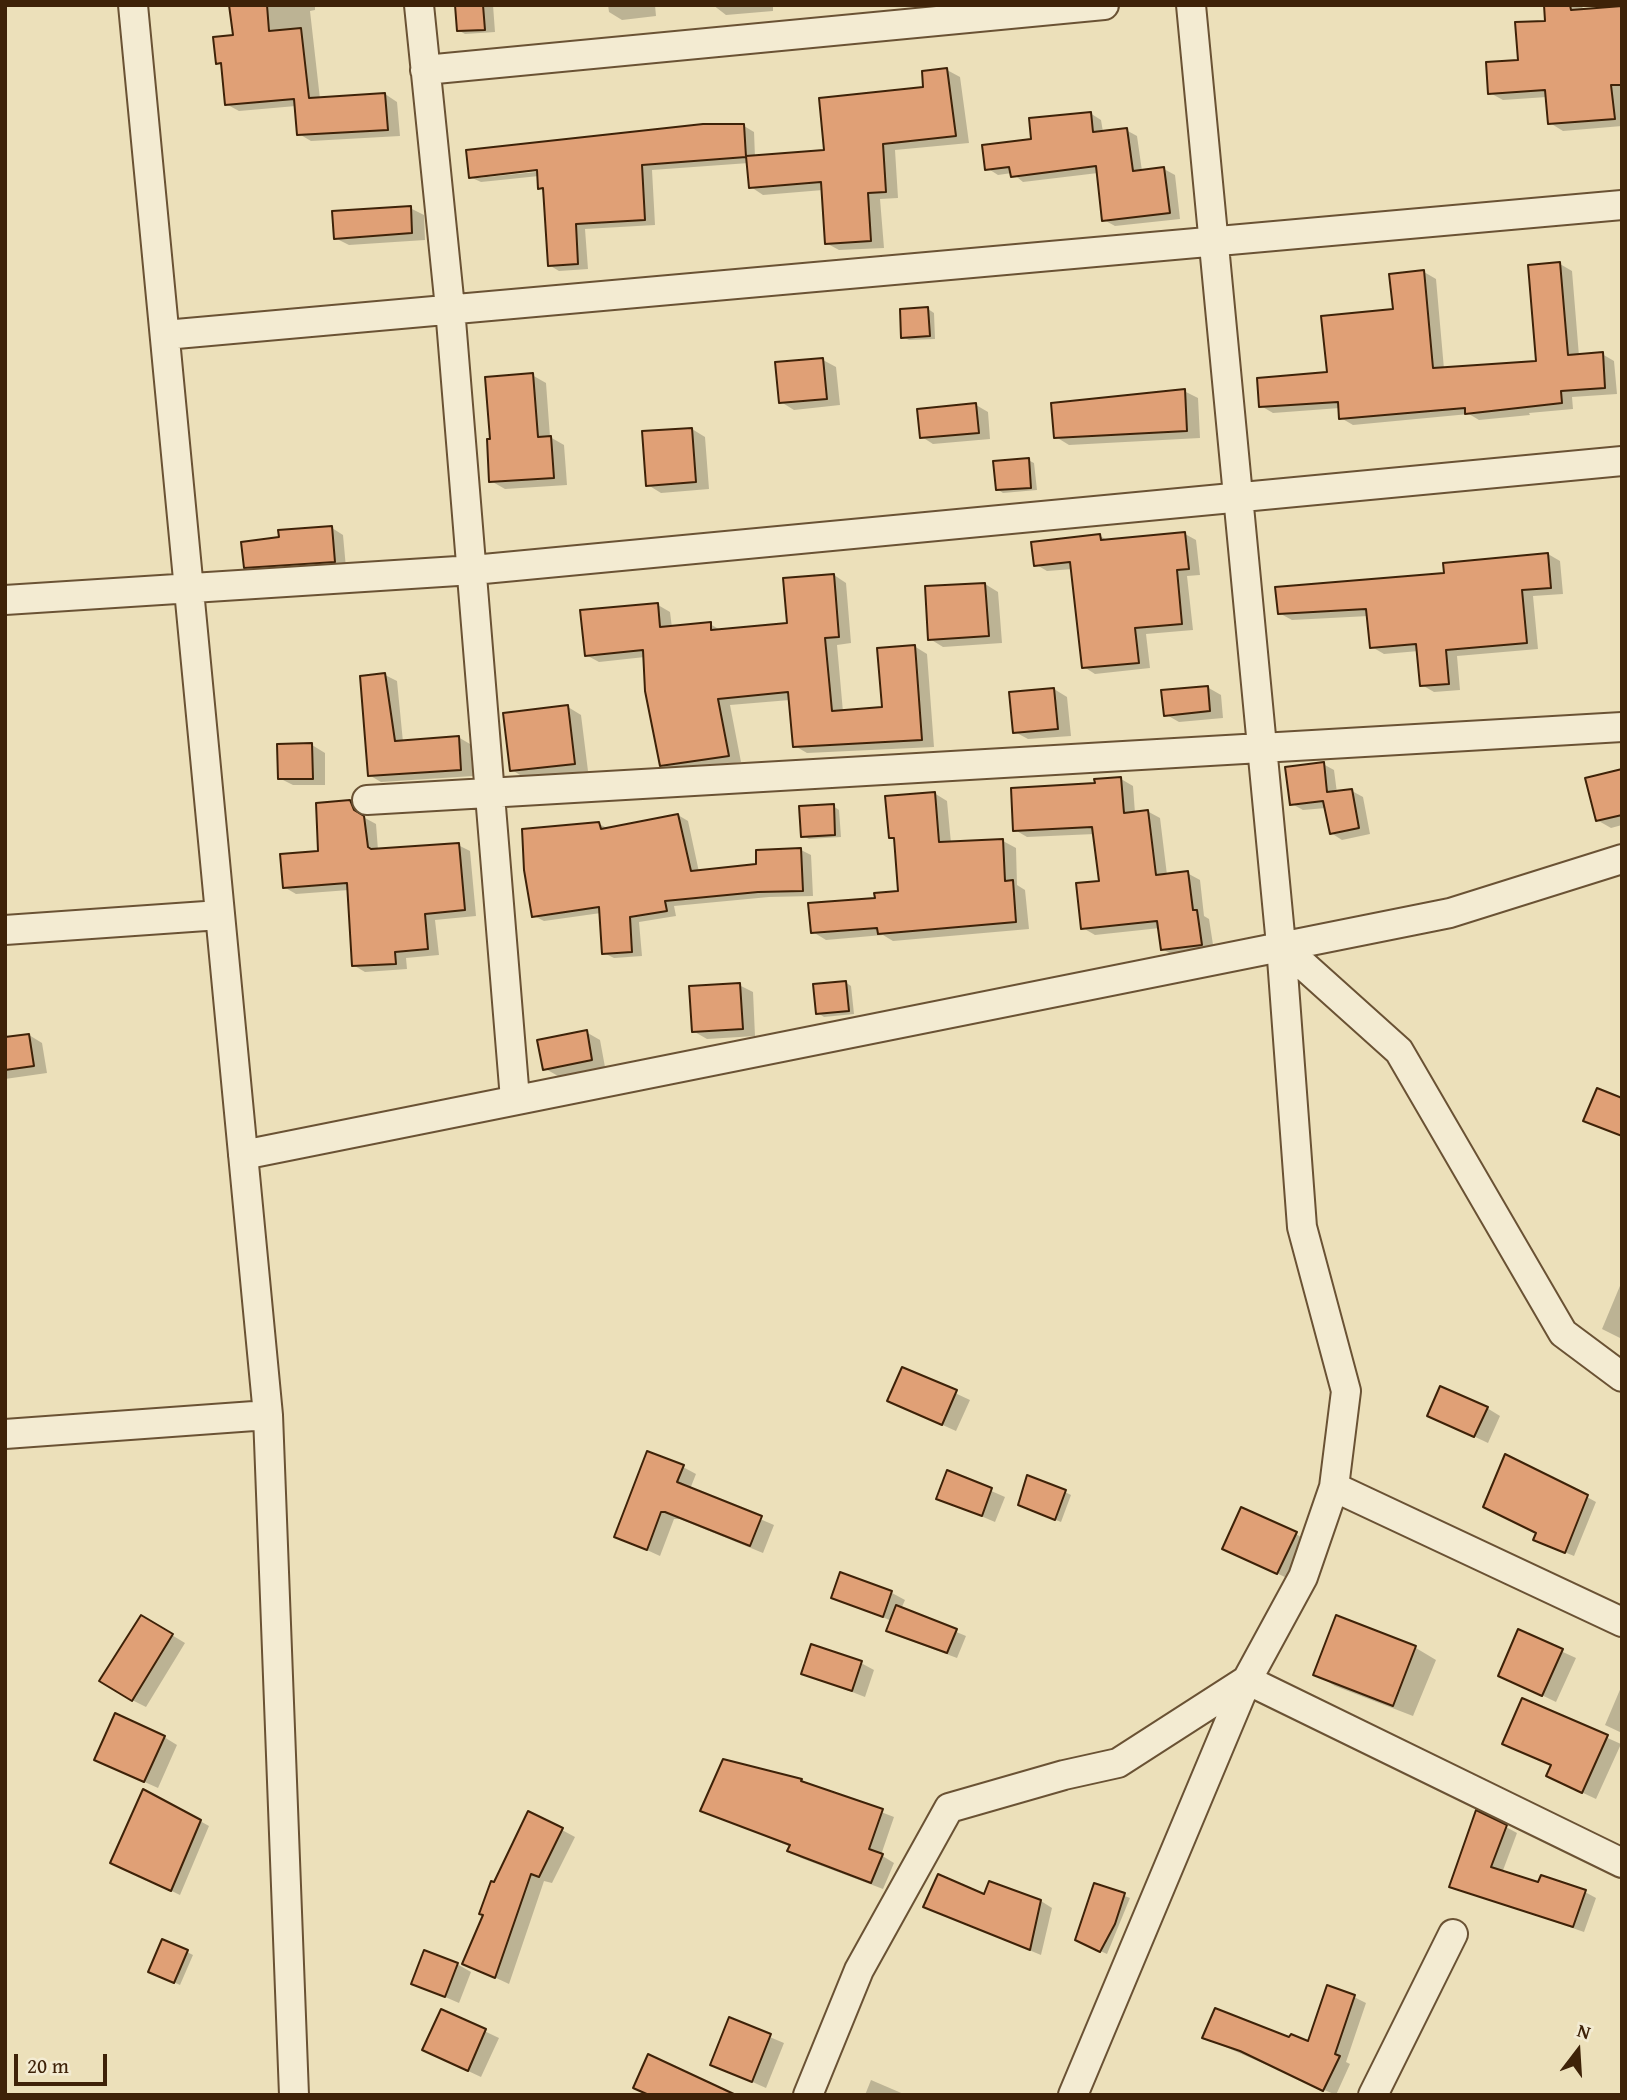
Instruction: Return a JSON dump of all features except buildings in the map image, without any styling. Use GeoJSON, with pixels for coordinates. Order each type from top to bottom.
{"type":"FeatureCollection","features":[{"type":"Feature","properties":{"kind":"street"},"geometry":{"type":"LineString","coordinates":[[133,5],[268,1415],[294,2095]]}},
{"type":"Feature","properties":{"kind":"street"},"geometry":{"type":"LineString","coordinates":[[419,5],[473,570],[488,793],[515,1099]]}},
{"type":"Feature","properties":{"kind":"street"},"geometry":{"type":"LineString","coordinates":[[425,70],[931,14],[1104,5]]}},
{"type":"Feature","properties":{"kind":"street"},"geometry":{"type":"LineString","coordinates":[[1073,2095],[1247,1680],[1303,1577],[1334,1487],[1346,1391],[1302,1227],[1281,945],[1191,5]]}},
{"type":"Feature","properties":{"kind":"street"},"geometry":{"type":"LineString","coordinates":[[164,335],[1622,205]]}},
{"type":"Feature","properties":{"kind":"street"},"geometry":{"type":"LineString","coordinates":[[5,600],[473,570],[1622,461]]}},
{"type":"Feature","properties":{"kind":"street"},"geometry":{"type":"LineString","coordinates":[[367,800],[1622,727]]}},
{"type":"Feature","properties":{"kind":"street"},"geometry":{"type":"LineString","coordinates":[[243,1155],[1450,913],[1622,859]]}},
{"type":"Feature","properties":{"kind":"street"},"geometry":{"type":"LineString","coordinates":[[5,930],[220,915]]}},
{"type":"Feature","properties":{"kind":"street"},"geometry":{"type":"LineString","coordinates":[[1281,945],[1399,1051],[1563,1333],[1622,1377]]}},
{"type":"Feature","properties":{"kind":"street"},"geometry":{"type":"LineString","coordinates":[[5,1434],[268,1415]]}},
{"type":"Feature","properties":{"kind":"street"},"geometry":{"type":"LineString","coordinates":[[1334,1487],[1622,1622]]}},
{"type":"Feature","properties":{"kind":"street"},"geometry":{"type":"LineString","coordinates":[[1247,1680],[1622,1863]]}},
{"type":"Feature","properties":{"kind":"street"},"geometry":{"type":"LineString","coordinates":[[808,2095],[859,1970],[949,1808],[1118,1763],[1247,1680]]}},
{"type":"Feature","properties":{"kind":"street"},"geometry":{"type":"LineString","coordinates":[[1373,2095],[1453,1934]]}}]}
